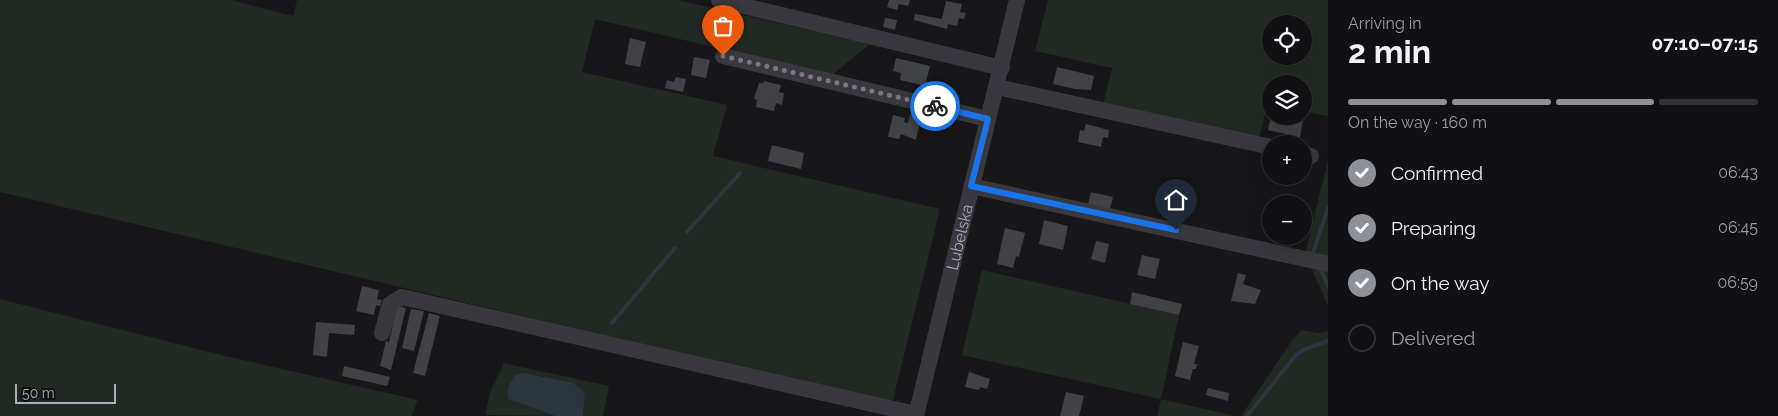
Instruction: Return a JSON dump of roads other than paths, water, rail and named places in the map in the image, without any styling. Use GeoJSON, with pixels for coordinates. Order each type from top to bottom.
{"type":"FeatureCollection","features":[{"type":"Feature","properties":{"kind":"street"},"geometry":{"type":"LineString","coordinates":[[719,0],[1002,68]]}},
{"type":"Feature","properties":{"kind":"street","name":"Lubelska"},"geometry":{"type":"LineString","coordinates":[[916,415],[971,186],[1002,68],[1017,0]]}},
{"type":"Feature","properties":{"kind":"street"},"geometry":{"type":"LineString","coordinates":[[723,56],[988,119]]}},
{"type":"Feature","properties":{"kind":"street"},"geometry":{"type":"LineString","coordinates":[[997,87],[1262,145]]}},
{"type":"Feature","properties":{"kind":"street"},"geometry":{"type":"LineString","coordinates":[[971,186],[1321,262]]}},
{"type":"Feature","properties":{"kind":"street"},"geometry":{"type":"LineString","coordinates":[[382,333],[390,304],[402,297],[916,415]]}},
{"type":"Feature","properties":{"kind":"waterway"},"geometry":{"type":"LineString","coordinates":[[687,232],[740,173]]}},
{"type":"Feature","properties":{"kind":"waterway"},"geometry":{"type":"LineString","coordinates":[[1315,257],[1313,253],[1328,208]]}},
{"type":"Feature","properties":{"kind":"waterway"},"geometry":{"type":"LineString","coordinates":[[612,323],[675,248]]}},
{"type":"Feature","properties":{"kind":"waterway"},"geometry":{"type":"LineString","coordinates":[[1320,268],[1328,286]]}},
{"type":"Feature","properties":{"kind":"waterway"},"geometry":{"type":"LineString","coordinates":[[1247,416],[1296,355],[1303,350],[1328,341]]}}]}
